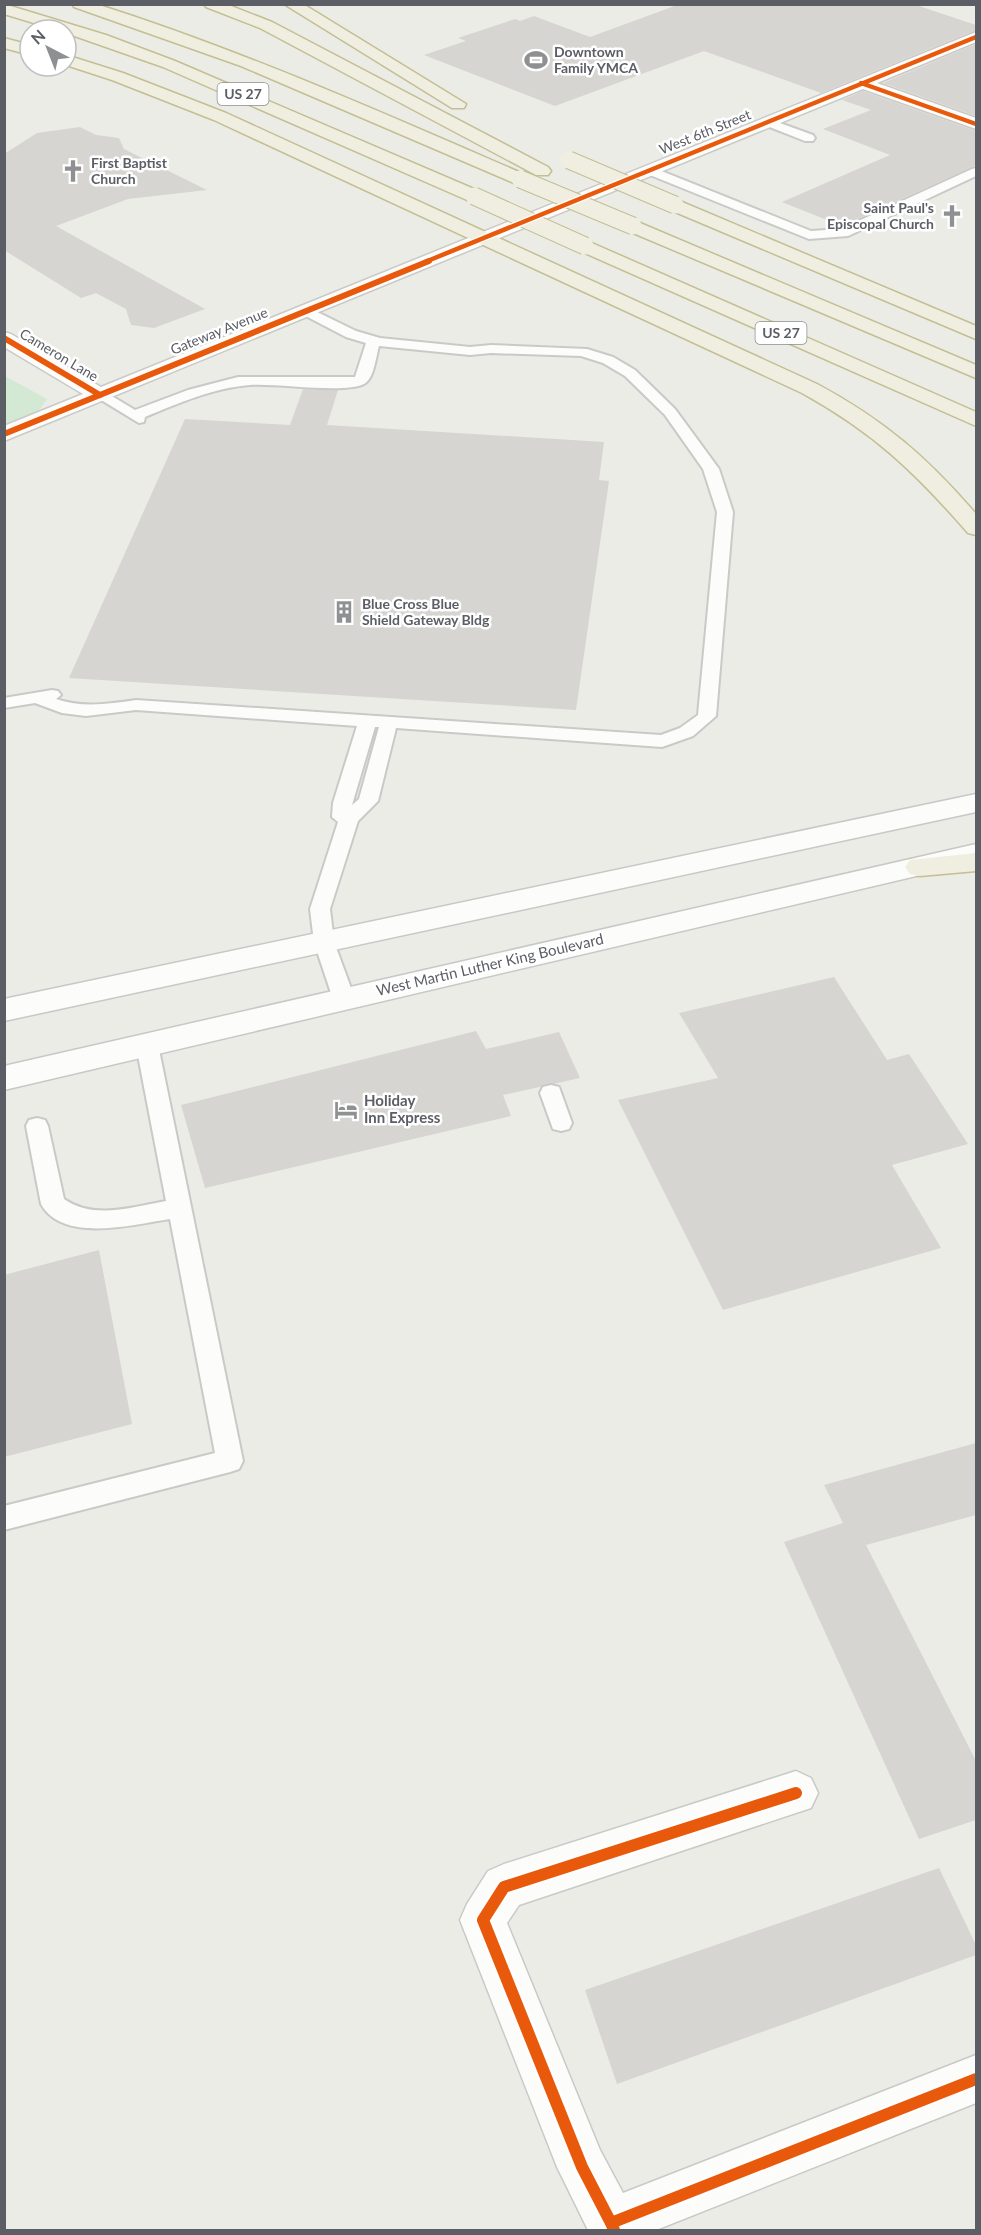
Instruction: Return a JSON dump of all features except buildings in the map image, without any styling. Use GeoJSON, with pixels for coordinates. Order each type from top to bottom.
{"type":"FeatureCollection","features":[{"type":"Feature","properties":{"kind":"highway","name":"US 27"},"geometry":{"type":"LineString","coordinates":[[79,4],[184,38],[268,71],[520,179],[637,224],[680,246],[976,372]]}},
{"type":"Feature","properties":{"kind":"highway"},"geometry":{"type":"LineString","coordinates":[[211,4],[289,36],[637,224]]}},
{"type":"Feature","properties":{"kind":"highway"},"geometry":{"type":"LineString","coordinates":[[291,4],[473,112]]}},
{"type":"Feature","properties":{"kind":"highway","name":"US 27"},"geometry":{"type":"LineString","coordinates":[[4,9],[169,63],[976,420]]}},
{"type":"Feature","properties":{"kind":"highway"},"geometry":{"type":"LineString","coordinates":[[78,64],[189,104],[787,377],[839,405],[874,427],[902,449],[930,474],[976,528]]}},
{"type":"Feature","properties":{"kind":"highway"},"geometry":{"type":"LineString","coordinates":[[549,151],[976,333]]}},
{"type":"Feature","properties":{"kind":"highway"},"geometry":{"type":"LineString","coordinates":[[920,867],[976,862]]}},
{"type":"Feature","properties":{"kind":"street","name":"West 6th Street"},"geometry":{"type":"LineString","coordinates":[[443,253],[976,37]]}},
{"type":"Feature","properties":{"kind":"street"},"geometry":{"type":"LineString","coordinates":[[861,83],[976,124]]}},
{"type":"Feature","properties":{"kind":"street","name":"Gateway Avenue"},"geometry":{"type":"LineString","coordinates":[[4,434],[443,253]]}},
{"type":"Feature","properties":{"kind":"street","name":"Cameron Lane"},"geometry":{"type":"LineString","coordinates":[[4,338],[100,394]]}},
{"type":"Feature","properties":{"kind":"street"},"geometry":{"type":"LineString","coordinates":[[4,1010],[976,803]]}},
{"type":"Feature","properties":{"kind":"street","name":"West Martin Luther King Boulevard"},"geometry":{"type":"LineString","coordinates":[[4,1078],[976,854]]}},
{"type":"Feature","properties":{"kind":"street"},"geometry":{"type":"LineString","coordinates":[[796,1793],[504,1887],[483,1920],[523,2014],[582,2167],[613,2227],[976,2079]]}},
{"type":"Feature","properties":{"kind":"lane"},"geometry":{"type":"LineString","coordinates":[[766,122],[808,138]]}},
{"type":"Feature","properties":{"kind":"lane"},"geometry":{"type":"LineString","coordinates":[[649,170],[809,235],[843,233],[976,172]]}},
{"type":"Feature","properties":{"kind":"lane"},"geometry":{"type":"LineString","coordinates":[[4,703],[39,698],[60,708],[94,711],[136,705],[663,741],[682,736],[707,716],[725,512],[711,469],[670,412],[630,373],[608,360],[582,352],[491,348],[470,351],[374,341],[342,330],[305,310]]}},
{"type":"Feature","properties":{"kind":"lane"},"geometry":{"type":"LineString","coordinates":[[100,394],[137,417],[179,398],[229,383],[270,380],[359,381],[362,379],[374,341]]}},
{"type":"Feature","properties":{"kind":"lane"},"geometry":{"type":"LineString","coordinates":[[349,819],[342,816],[343,803],[368,721]]}},
{"type":"Feature","properties":{"kind":"lane"},"geometry":{"type":"LineString","coordinates":[[344,999],[324,942],[320,909],[349,819],[368,801],[389,722]]}},
{"type":"Feature","properties":{"kind":"lane"},"geometry":{"type":"LineString","coordinates":[[4,1518],[230,1461],[147,1046]]}},
{"type":"Feature","properties":{"kind":"lane"},"geometry":{"type":"LineString","coordinates":[[551,1093],[561,1123]]}},
{"type":"Feature","properties":{"kind":"lane"},"geometry":{"type":"LineString","coordinates":[[37,1126],[53,1204],[69,1215],[100,1221],[180,1208]]}},
{"type":"Feature","properties":{"kind":"green space"},"geometry":{"type":"Polygon","coordinates":[[[5,376],[47,399],[37,413],[5,425],[5,376]]]}},
{"type":"Feature","properties":{"kind":"cycle path"},"geometry":{"type":"LineString","coordinates":[[4,434],[976,37]]}},
{"type":"Feature","properties":{"kind":"cycle path"},"geometry":{"type":"LineString","coordinates":[[861,83],[976,124]]}},
{"type":"Feature","properties":{"kind":"cycle path"},"geometry":{"type":"LineString","coordinates":[[4,338],[100,395]]}},
{"type":"Feature","properties":{"kind":"cycle path"},"geometry":{"type":"LineString","coordinates":[[611,2223],[582,2167],[483,1920],[504,1887],[796,1793]]}},
{"type":"Feature","properties":{"kind":"cycle path"},"geometry":{"type":"LineString","coordinates":[[614,2230],[611,2223],[976,2079]]}},
{"type":"Feature","properties":{"kind":"place","name":"Downtown Family YMCA"},"geometry":{"type":"Point","coordinates":[536,60]}},
{"type":"Feature","properties":{"kind":"place","name":"First Baptist Church"},"geometry":{"type":"Point","coordinates":[73,171]}},
{"type":"Feature","properties":{"kind":"place","name":"Saint Paul's Episcopal Church"},"geometry":{"type":"Point","coordinates":[952,216]}},
{"type":"Feature","properties":{"kind":"place","name":"Blue Cross Blue Shield Gateway Bldg"},"geometry":{"type":"Point","coordinates":[344,612]}},
{"type":"Feature","properties":{"kind":"place","name":"Holiday Inn Express"},"geometry":{"type":"Point","coordinates":[346,1110]}}]}
